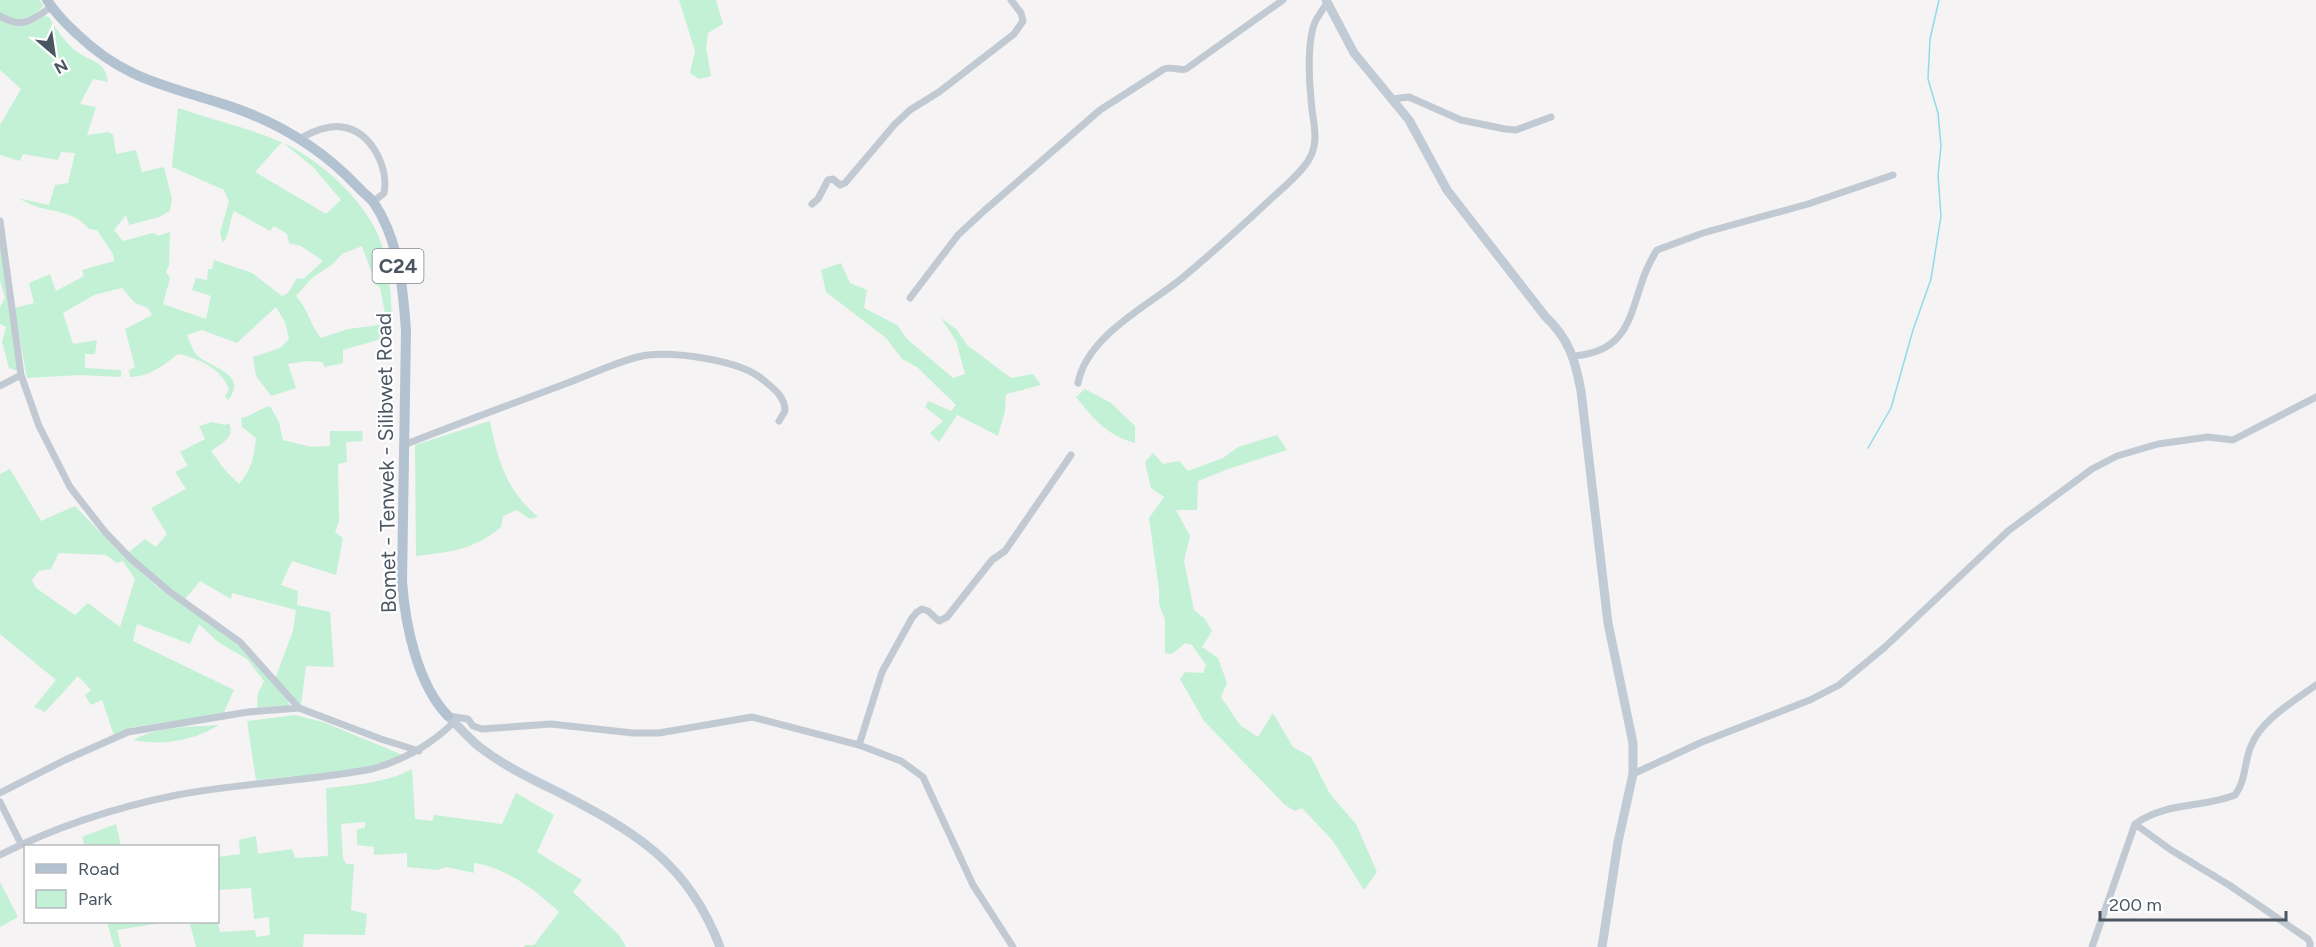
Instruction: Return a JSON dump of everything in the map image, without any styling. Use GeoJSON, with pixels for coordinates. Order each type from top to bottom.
{"type":"FeatureCollection","features":[{"type":"Feature","properties":{"kind":"main road","name":"Bomet - Tenwek - Silibwet Road"},"geometry":{"type":"LineString","coordinates":[[49,4],[101,56],[125,70],[179,92],[263,119],[301,138],[344,171],[373,202],[397,257],[404,298],[406,331],[402,582],[404,608],[416,656],[434,697],[451,719]]}},
{"type":"Feature","properties":{"kind":"street"},"geometry":{"type":"LineString","coordinates":[[812,204],[818,199],[828,180],[833,179],[840,185],[848,180],[895,124],[910,110],[939,92],[1014,34],[1021,26],[1022,18],[1011,0]]}},
{"type":"Feature","properties":{"kind":"street"},"geometry":{"type":"LineString","coordinates":[[910,298],[958,235],[1100,110],[1164,69],[1169,67],[1186,69],[1283,0]]}},
{"type":"Feature","properties":{"kind":"street"},"geometry":{"type":"LineString","coordinates":[[1078,384],[1088,357],[1109,333],[1180,279],[1243,226],[1295,177],[1309,160],[1316,138],[1311,102],[1312,32],[1315,21],[1327,2],[1354,53],[1409,120],[1448,190],[1545,316],[1560,330],[1573,356],[1581,391],[1608,623],[1633,744],[1633,774],[1618,842],[1602,947]]}},
{"type":"Feature","properties":{"kind":"street"},"geometry":{"type":"LineString","coordinates":[[0,16],[19,24],[28,22],[49,4]]}},
{"type":"Feature","properties":{"kind":"street"},"geometry":{"type":"LineString","coordinates":[[1392,99],[1409,97],[1461,120],[1505,129],[1516,130],[1551,117]]}},
{"type":"Feature","properties":{"kind":"street"},"geometry":{"type":"LineString","coordinates":[[301,138],[313,132],[342,127],[366,140],[383,162],[386,177],[384,193],[373,202]]}},
{"type":"Feature","properties":{"kind":"street"},"geometry":{"type":"LineString","coordinates":[[1573,356],[1594,353],[1620,337],[1628,323],[1657,250],[1703,233],[1808,204],[1893,175]]}},
{"type":"Feature","properties":{"kind":"street"},"geometry":{"type":"LineString","coordinates":[[0,221],[21,375],[39,426],[63,476],[105,532],[149,574],[240,642],[299,708]]}},
{"type":"Feature","properties":{"kind":"street"},"geometry":{"type":"LineString","coordinates":[[404,445],[485,413],[647,355],[703,359],[737,367],[757,375],[776,390],[783,400],[785,411],[779,421]]}},
{"type":"Feature","properties":{"kind":"street"},"geometry":{"type":"LineString","coordinates":[[0,386],[21,375]]}},
{"type":"Feature","properties":{"kind":"street"},"geometry":{"type":"LineString","coordinates":[[1633,774],[1702,742],[1810,700],[1839,685],[1885,647],[2008,531],[2092,469],[2116,456],[2158,444],[2208,437],[2233,440],[2316,397]]}},
{"type":"Feature","properties":{"kind":"street"},"geometry":{"type":"LineString","coordinates":[[859,745],[882,672],[896,644],[917,612],[926,610],[939,621],[947,617],[992,560],[1005,551],[1071,455]]}},
{"type":"Feature","properties":{"kind":"street"},"geometry":{"type":"LineString","coordinates":[[2092,947],[2135,824],[2164,810],[2235,795],[2240,789],[2249,749],[2257,734],[2273,718],[2316,685]]}},
{"type":"Feature","properties":{"kind":"street"},"geometry":{"type":"LineString","coordinates":[[0,793],[65,760],[128,732],[248,712],[299,708],[381,740],[419,751]]}},
{"type":"Feature","properties":{"kind":"street"},"geometry":{"type":"LineString","coordinates":[[0,855],[21,844],[97,817],[167,797],[372,769],[394,763],[419,751],[451,719],[468,719],[473,726],[482,729],[551,724],[650,733],[752,717],[859,745],[901,761],[922,777],[973,885],[1013,947]]}},
{"type":"Feature","properties":{"kind":"street","name":"C24"},"geometry":{"type":"LineString","coordinates":[[451,719],[477,745],[498,760],[626,830],[659,855],[679,873],[695,896],[711,922],[720,947]]}},
{"type":"Feature","properties":{"kind":"street"},"geometry":{"type":"LineString","coordinates":[[0,802],[21,844]]}},
{"type":"Feature","properties":{"kind":"street"},"geometry":{"type":"LineString","coordinates":[[2135,824],[2308,939],[2310,947]]}},
{"type":"Feature","properties":{"kind":"green space"},"geometry":{"type":"Polygon","coordinates":[[[0,0],[40,0],[43,6],[28,18],[18,19],[0,13],[0,0]]]}},
{"type":"Feature","properties":{"kind":"green space"},"geometry":{"type":"Polygon","coordinates":[[[679,0],[716,0],[723,24],[708,33],[706,48],[711,76],[699,79],[690,73],[695,51],[679,0]]]}},
{"type":"Feature","properties":{"kind":"green space"},"geometry":{"type":"Polygon","coordinates":[[[44,16],[49,17],[72,47],[104,69],[108,82],[93,79],[80,104],[96,107],[87,135],[109,132],[113,135],[116,154],[136,150],[142,172],[164,167],[172,199],[170,211],[159,217],[129,225],[126,215],[114,230],[123,241],[153,233],[158,236],[170,232],[169,265],[166,272],[170,278],[163,304],[206,319],[211,296],[192,290],[196,278],[207,280],[208,269],[212,269],[214,260],[252,273],[282,296],[288,293],[297,278],[303,279],[323,261],[301,246],[289,243],[287,234],[274,226],[270,231],[234,211],[223,243],[220,233],[229,201],[224,190],[172,167],[178,108],[245,128],[282,142],[255,172],[326,214],[341,200],[313,167],[284,143],[312,160],[341,184],[366,213],[381,243],[390,290],[392,338],[388,330],[381,339],[343,350],[343,363],[325,367],[322,362],[307,361],[288,364],[296,388],[271,396],[256,376],[253,357],[280,348],[289,339],[285,322],[276,307],[237,343],[202,330],[187,335],[195,353],[224,372],[234,383],[228,400],[225,396],[229,390],[216,370],[194,358],[178,354],[150,373],[130,377],[129,370],[135,367],[125,329],[152,315],[148,308],[135,303],[122,288],[94,295],[63,313],[73,344],[97,340],[95,354],[85,354],[85,368],[121,370],[121,377],[80,375],[27,378],[14,308],[34,303],[29,283],[50,274],[56,291],[84,276],[82,270],[114,261],[113,254],[97,230],[89,229],[77,219],[64,213],[35,206],[17,198],[49,205],[55,185],[68,183],[75,153],[61,152],[58,160],[23,154],[20,161],[0,155],[0,125],[21,89],[0,70],[0,19],[18,26],[44,16]],[[362,246],[342,254],[333,264],[312,278],[296,296],[321,338],[348,329],[387,324],[380,287],[376,285],[362,246]]]}},
{"type":"Feature","properties":{"kind":"green space"},"geometry":{"type":"Polygon","coordinates":[[[0,242],[18,371],[9,368],[2,342],[6,327],[0,324],[0,307],[5,298],[0,281],[0,242]]]}},
{"type":"Feature","properties":{"kind":"green space"},"geometry":{"type":"Polygon","coordinates":[[[841,263],[850,283],[867,290],[864,308],[897,325],[907,339],[953,378],[965,374],[956,341],[941,318],[957,330],[967,345],[1011,378],[1033,374],[1041,385],[1006,394],[1005,411],[998,436],[957,415],[939,442],[930,433],[943,421],[925,407],[928,401],[951,411],[956,405],[917,367],[902,359],[886,338],[826,292],[821,270],[841,263]]]}},
{"type":"Feature","properties":{"kind":"green space"},"geometry":{"type":"Polygon","coordinates":[[[1085,389],[1111,403],[1135,426],[1135,443],[1108,431],[1095,419],[1076,397],[1085,389]]]}},
{"type":"Feature","properties":{"kind":"green space"},"geometry":{"type":"Polygon","coordinates":[[[270,406],[279,422],[283,440],[311,447],[330,446],[330,431],[362,431],[363,441],[346,442],[347,462],[338,464],[339,522],[335,532],[343,538],[336,575],[292,561],[281,585],[298,591],[297,605],[330,612],[334,667],[306,666],[301,705],[275,679],[293,631],[296,610],[232,593],[231,599],[200,581],[185,599],[128,553],[145,539],[156,547],[167,534],[151,508],[186,489],[175,472],[188,466],[180,452],[205,439],[199,426],[212,422],[225,425],[229,423],[229,436],[211,451],[239,484],[252,463],[256,438],[242,427],[241,418],[270,406]]]}},
{"type":"Feature","properties":{"kind":"green space"},"geometry":{"type":"Polygon","coordinates":[[[490,421],[496,449],[505,474],[518,496],[538,517],[530,519],[517,510],[503,516],[501,527],[481,541],[461,549],[416,556],[415,445],[490,421]]]}},
{"type":"Feature","properties":{"kind":"green space"},"geometry":{"type":"Polygon","coordinates":[[[1277,435],[1287,450],[1198,481],[1197,510],[1176,510],[1190,536],[1184,561],[1194,610],[1205,619],[1212,631],[1202,647],[1218,658],[1227,683],[1221,697],[1240,725],[1258,737],[1273,713],[1293,747],[1311,757],[1330,794],[1356,824],[1377,872],[1364,890],[1333,841],[1302,808],[1295,811],[1285,805],[1204,721],[1180,679],[1185,672],[1203,673],[1206,665],[1192,645],[1185,643],[1172,654],[1165,653],[1165,620],[1159,604],[1149,518],[1164,497],[1151,488],[1145,462],[1153,453],[1163,464],[1179,461],[1188,471],[1223,458],[1238,447],[1277,435]]]}},
{"type":"Feature","properties":{"kind":"green space"},"geometry":{"type":"Polygon","coordinates":[[[10,469],[41,521],[75,506],[156,586],[216,626],[243,649],[286,698],[290,706],[257,708],[258,693],[264,681],[247,659],[218,642],[199,624],[190,644],[137,624],[133,641],[234,690],[223,714],[133,727],[114,735],[102,700],[91,705],[85,695],[91,690],[78,676],[45,712],[34,707],[56,680],[0,634],[0,474],[10,469]],[[59,553],[51,569],[39,571],[32,580],[36,588],[75,615],[88,603],[120,627],[135,579],[123,561],[117,563],[106,555],[59,553]]]}},
{"type":"Feature","properties":{"kind":"green space"},"geometry":{"type":"Polygon","coordinates":[[[295,715],[323,722],[405,756],[351,770],[256,780],[247,721],[295,715]]]}},
{"type":"Feature","properties":{"kind":"green space"},"geometry":{"type":"Polygon","coordinates":[[[219,725],[198,735],[177,741],[133,740],[164,730],[219,725]]]}},
{"type":"Feature","properties":{"kind":"green space"},"geometry":{"type":"Polygon","coordinates":[[[412,769],[415,819],[432,821],[434,815],[502,824],[516,793],[554,815],[537,852],[582,880],[573,892],[619,935],[626,947],[524,947],[534,945],[559,912],[540,896],[508,874],[486,865],[474,863],[474,873],[446,867],[437,870],[407,867],[407,853],[374,855],[374,847],[357,845],[357,829],[365,828],[365,822],[341,824],[343,858],[346,864],[354,864],[351,910],[367,914],[365,935],[304,934],[303,947],[196,947],[190,924],[218,923],[220,932],[255,930],[256,937],[270,935],[269,917],[254,919],[251,888],[219,890],[219,857],[240,854],[239,840],[256,836],[258,854],[292,849],[295,858],[328,856],[326,788],[381,780],[412,769]]]}},
{"type":"Feature","properties":{"kind":"green space"},"geometry":{"type":"Polygon","coordinates":[[[116,824],[121,845],[85,845],[82,837],[116,824]]]}},
{"type":"Feature","properties":{"kind":"green space"},"geometry":{"type":"Polygon","coordinates":[[[0,882],[18,917],[0,927],[0,882]]]}},
{"type":"Feature","properties":{"kind":"green space"},"geometry":{"type":"Polygon","coordinates":[[[107,923],[162,923],[117,930],[121,947],[114,947],[107,923]]]}},
{"type":"Feature","properties":{"kind":"waterway"},"geometry":{"type":"LineString","coordinates":[[1868,448],[1891,408],[1913,330],[1931,279],[1941,216],[1938,175],[1941,146],[1938,113],[1928,79],[1930,39],[1939,0]]}}]}
